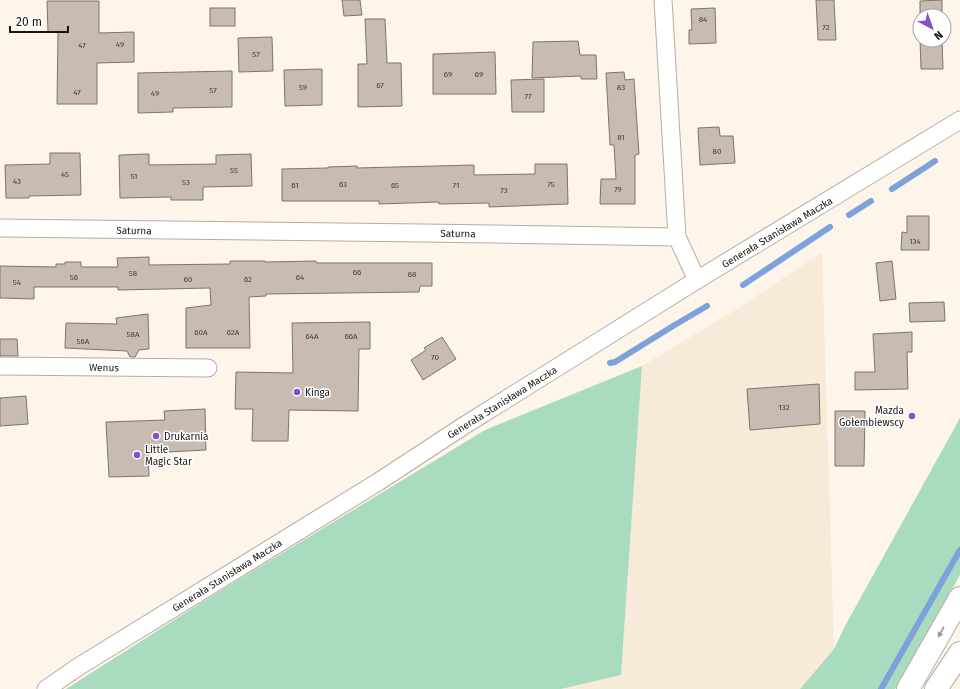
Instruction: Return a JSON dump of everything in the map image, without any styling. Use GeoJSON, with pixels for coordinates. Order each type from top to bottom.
{"type":"FeatureCollection","features":[{"type":"Feature","properties":{"kind":"highway"},"geometry":{"type":"LineString","coordinates":[[908,689],[960,598]]}},
{"type":"Feature","properties":{"kind":"highway"},"geometry":{"type":"LineString","coordinates":[[936,689],[960,653]]}},
{"type":"Feature","properties":{"kind":"street"},"geometry":{"type":"LineString","coordinates":[[663,0],[677,237],[697,280]]}},
{"type":"Feature","properties":{"kind":"street","name":"Generała Stanisława Maczka"},"geometry":{"type":"LineString","coordinates":[[46,689],[78,667],[378,482],[465,425],[697,280],[960,120]]}},
{"type":"Feature","properties":{"kind":"street","name":"Saturna"},"geometry":{"type":"LineString","coordinates":[[0,228],[677,237]]}},
{"type":"Feature","properties":{"kind":"street","name":"Wenus"},"geometry":{"type":"LineString","coordinates":[[0,366],[208,368]]}},
{"type":"Feature","properties":{"kind":"shaded area"},"geometry":{"type":"Polygon","coordinates":[[[822,252],[834,649],[800,689],[561,689],[621,675],[642,366],[737,309],[822,252]]]}},
{"type":"Feature","properties":{"kind":"green space"},"geometry":{"type":"Polygon","coordinates":[[[642,366],[621,675],[561,689],[66,689],[215,594],[485,430],[642,366]]]}},
{"type":"Feature","properties":{"kind":"green space"},"geometry":{"type":"Polygon","coordinates":[[[960,418],[960,575],[895,689],[800,689],[834,649],[845,626],[960,418]]]}},
{"type":"Feature","properties":{"kind":"building"},"geometry":{"type":"Polygon","coordinates":[[[342,0],[360,0],[362,15],[344,16],[342,0]]]}},
{"type":"Feature","properties":{"kind":"building"},"geometry":{"type":"Polygon","coordinates":[[[816,0],[834,0],[836,40],[818,40],[816,0]]]}},
{"type":"Feature","properties":{"kind":"building"},"geometry":{"type":"Polygon","coordinates":[[[942,0],[942,8],[920,8],[920,1],[942,0]]]}},
{"type":"Feature","properties":{"kind":"building"},"geometry":{"type":"Polygon","coordinates":[[[47,1],[99,1],[99,33],[134,32],[134,62],[97,63],[97,104],[57,104],[58,32],[48,32],[47,1]]]}},
{"type":"Feature","properties":{"kind":"building"},"geometry":{"type":"Polygon","coordinates":[[[210,8],[235,8],[235,26],[210,26],[210,8]]]}},
{"type":"Feature","properties":{"kind":"building"},"geometry":{"type":"Polygon","coordinates":[[[715,8],[716,43],[689,44],[689,30],[692,30],[691,9],[715,8]]]}},
{"type":"Feature","properties":{"kind":"building"},"geometry":{"type":"Polygon","coordinates":[[[365,19],[385,19],[387,63],[401,63],[402,106],[358,107],[358,64],[367,64],[365,19]]]}},
{"type":"Feature","properties":{"kind":"building"},"geometry":{"type":"Polygon","coordinates":[[[272,37],[273,71],[239,72],[238,38],[272,37]]]}},
{"type":"Feature","properties":{"kind":"building"},"geometry":{"type":"Polygon","coordinates":[[[578,41],[580,55],[596,55],[597,79],[581,79],[581,76],[532,78],[533,42],[578,41]]]}},
{"type":"Feature","properties":{"kind":"building"},"geometry":{"type":"Polygon","coordinates":[[[920,48],[942,48],[943,69],[921,69],[920,48]]]}},
{"type":"Feature","properties":{"kind":"building"},"geometry":{"type":"Polygon","coordinates":[[[495,52],[496,94],[433,94],[433,54],[495,52]]]}},
{"type":"Feature","properties":{"kind":"building"},"geometry":{"type":"Polygon","coordinates":[[[322,69],[322,105],[285,106],[284,70],[322,69]]]}},
{"type":"Feature","properties":{"kind":"building"},"geometry":{"type":"Polygon","coordinates":[[[232,71],[232,107],[173,108],[173,112],[138,113],[138,73],[232,71]]]}},
{"type":"Feature","properties":{"kind":"building"},"geometry":{"type":"Polygon","coordinates":[[[624,72],[625,80],[634,79],[639,154],[635,155],[635,204],[600,204],[601,179],[616,179],[614,145],[610,145],[606,73],[624,72]]]}},
{"type":"Feature","properties":{"kind":"building"},"geometry":{"type":"Polygon","coordinates":[[[544,79],[544,112],[512,112],[511,80],[544,79]]]}},
{"type":"Feature","properties":{"kind":"building"},"geometry":{"type":"Polygon","coordinates":[[[719,127],[720,136],[733,136],[735,163],[700,165],[698,128],[719,127]]]}},
{"type":"Feature","properties":{"kind":"building"},"geometry":{"type":"Polygon","coordinates":[[[50,153],[80,153],[81,195],[6,198],[5,165],[50,164],[50,153]]]}},
{"type":"Feature","properties":{"kind":"building"},"geometry":{"type":"Polygon","coordinates":[[[149,154],[149,165],[216,164],[216,155],[251,154],[252,186],[203,187],[203,200],[171,200],[171,197],[120,198],[119,155],[149,154]]]}},
{"type":"Feature","properties":{"kind":"building"},"geometry":{"type":"Polygon","coordinates":[[[535,164],[567,164],[568,204],[489,207],[489,203],[439,204],[439,202],[379,204],[379,201],[282,201],[282,169],[357,166],[357,168],[474,165],[474,175],[535,174],[535,164]]]}},
{"type":"Feature","properties":{"kind":"building"},"geometry":{"type":"Polygon","coordinates":[[[907,216],[929,216],[929,250],[901,250],[902,232],[907,233],[907,216]]]}},
{"type":"Feature","properties":{"kind":"building"},"geometry":{"type":"Polygon","coordinates":[[[149,257],[149,265],[230,264],[230,261],[432,263],[432,286],[420,286],[419,292],[266,294],[266,296],[249,297],[250,348],[186,348],[186,308],[211,305],[210,288],[118,290],[118,287],[34,287],[34,299],[0,298],[0,266],[56,267],[56,264],[65,264],[65,262],[81,262],[81,267],[118,267],[117,258],[149,257]]]}},
{"type":"Feature","properties":{"kind":"building"},"geometry":{"type":"Polygon","coordinates":[[[892,261],[896,299],[880,301],[876,263],[892,261]]]}},
{"type":"Feature","properties":{"kind":"building"},"geometry":{"type":"Polygon","coordinates":[[[944,302],[945,321],[910,322],[909,303],[944,302]]]}},
{"type":"Feature","properties":{"kind":"building"},"geometry":{"type":"Polygon","coordinates":[[[148,314],[149,349],[139,350],[135,357],[130,357],[127,351],[65,348],[66,323],[117,324],[116,318],[148,314]]]}},
{"type":"Feature","properties":{"kind":"building","name":"Kinga"},"geometry":{"type":"Polygon","coordinates":[[[370,322],[370,349],[359,349],[358,411],[289,410],[288,441],[252,441],[253,409],[235,409],[236,372],[293,373],[292,323],[370,322]]]}},
{"type":"Feature","properties":{"kind":"building"},"geometry":{"type":"Polygon","coordinates":[[[912,332],[912,352],[907,352],[908,389],[855,390],[855,372],[875,372],[873,334],[912,332]]]}},
{"type":"Feature","properties":{"kind":"building"},"geometry":{"type":"Polygon","coordinates":[[[442,337],[456,359],[423,380],[411,360],[426,350],[424,348],[442,337]]]}},
{"type":"Feature","properties":{"kind":"building"},"geometry":{"type":"Polygon","coordinates":[[[0,339],[17,339],[18,356],[0,356],[0,339]]]}},
{"type":"Feature","properties":{"kind":"building"},"geometry":{"type":"Polygon","coordinates":[[[819,384],[820,424],[750,430],[747,389],[819,384]]]}},
{"type":"Feature","properties":{"kind":"building"},"geometry":{"type":"Polygon","coordinates":[[[26,396],[28,424],[0,426],[0,398],[26,396]]]}},
{"type":"Feature","properties":{"kind":"building","name":"Drukarnia"},"geometry":{"type":"Polygon","coordinates":[[[205,409],[206,450],[148,453],[149,476],[109,477],[106,422],[165,420],[164,411],[205,409]]]}},
{"type":"Feature","properties":{"kind":"building"},"geometry":{"type":"Polygon","coordinates":[[[835,411],[865,411],[864,466],[835,466],[835,411]]]}},
{"type":"Feature","properties":{"kind":"waterway"},"geometry":{"type":"LineString","coordinates":[[892,189],[935,161]]}},
{"type":"Feature","properties":{"kind":"waterway"},"geometry":{"type":"LineString","coordinates":[[849,215],[871,201]]}},
{"type":"Feature","properties":{"kind":"waterway"},"geometry":{"type":"LineString","coordinates":[[743,285],[830,227]]}},
{"type":"Feature","properties":{"kind":"waterway"},"geometry":{"type":"LineString","coordinates":[[610,363],[615,362],[707,306]]}},
{"type":"Feature","properties":{"kind":"waterway"},"geometry":{"type":"LineString","coordinates":[[881,689],[960,550]]}},
{"type":"Feature","properties":{"kind":"place","name":"Kinga"},"geometry":{"type":"Point","coordinates":[297,392]}},
{"type":"Feature","properties":{"kind":"place","name":"Mazda Gołembiewscy"},"geometry":{"type":"Point","coordinates":[912,416]}},
{"type":"Feature","properties":{"kind":"place","name":"Drukarnia"},"geometry":{"type":"Point","coordinates":[156,436]}},
{"type":"Feature","properties":{"kind":"place","name":"Little Magic Star"},"geometry":{"type":"Point","coordinates":[137,455]}}]}
